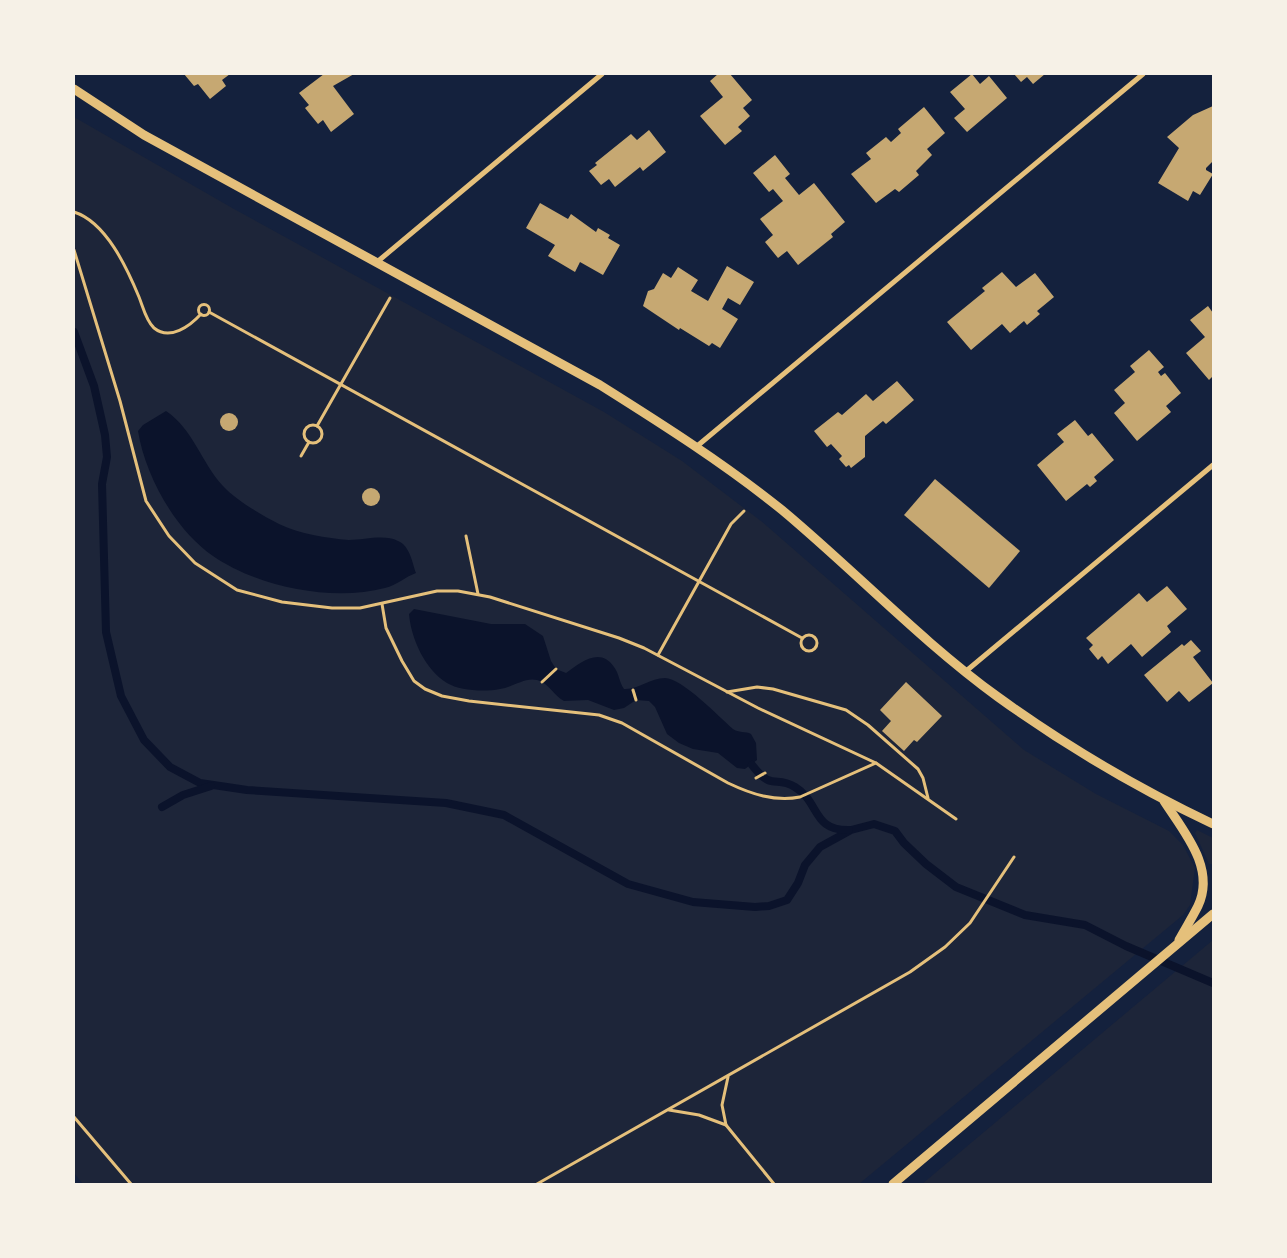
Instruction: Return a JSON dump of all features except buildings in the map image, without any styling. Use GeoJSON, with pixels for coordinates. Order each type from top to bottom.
{"type":"FeatureCollection","features":[{"type":"Feature","properties":{"kind":"street"},"geometry":{"type":"LineString","coordinates":[[376,262],[602,74]]}},
{"type":"Feature","properties":{"kind":"street"},"geometry":{"type":"LineString","coordinates":[[696,447],[1142,74]]}},
{"type":"Feature","properties":{"kind":"street"},"geometry":{"type":"LineString","coordinates":[[74,89],[144,135],[600,385],[696,447],[780,510],[966,672],[1062,742],[1163,800],[1213,824]]}},
{"type":"Feature","properties":{"kind":"street"},"geometry":{"type":"LineString","coordinates":[[966,672],[1213,465]]}},
{"type":"Feature","properties":{"kind":"street"},"geometry":{"type":"LineString","coordinates":[[1163,800],[1195,850],[1202,871],[1203,886],[1199,905],[1177,944]]}},
{"type":"Feature","properties":{"kind":"street"},"geometry":{"type":"LineString","coordinates":[[893,1184],[1213,914]]}},
{"type":"Feature","properties":{"kind":"path"},"geometry":{"type":"LineString","coordinates":[[74,212],[84,215],[106,237],[130,277],[147,318],[154,328],[165,332],[186,329],[201,314]]}},
{"type":"Feature","properties":{"kind":"path"},"geometry":{"type":"LineString","coordinates":[[74,250],[120,401],[146,501],[168,536],[195,563],[238,590],[282,602],[332,608],[360,608],[437,591],[478,594],[619,638],[876,763],[956,819]]}},
{"type":"Feature","properties":{"kind":"path"},"geometry":{"type":"LineString","coordinates":[[318,426],[390,298]]}},
{"type":"Feature","properties":{"kind":"path"},"geometry":{"type":"LineString","coordinates":[[201,314],[199,310],[203,305],[208,306],[209,312]]}},
{"type":"Feature","properties":{"kind":"path"},"geometry":{"type":"LineString","coordinates":[[201,314],[207,315],[209,312]]}},
{"type":"Feature","properties":{"kind":"path"},"geometry":{"type":"LineString","coordinates":[[209,312],[802,638]]}},
{"type":"Feature","properties":{"kind":"path"},"geometry":{"type":"LineString","coordinates":[[312,425],[318,426],[322,434],[321,440],[315,443],[309,442],[304,435],[305,430],[312,425]]}},
{"type":"Feature","properties":{"kind":"path"},"geometry":{"type":"LineString","coordinates":[[302,456],[309,442]]}},
{"type":"Feature","properties":{"kind":"path"},"geometry":{"type":"LineString","coordinates":[[658,656],[731,524],[744,511]]}},
{"type":"Feature","properties":{"kind":"path"},"geometry":{"type":"LineString","coordinates":[[466,536],[478,594]]}},
{"type":"Feature","properties":{"kind":"path"},"geometry":{"type":"LineString","coordinates":[[382,604],[386,628],[414,681],[425,689],[442,696],[469,701],[599,715],[622,723],[664,749],[744,791],[768,797],[788,799],[809,794],[876,763]]}},
{"type":"Feature","properties":{"kind":"path"},"geometry":{"type":"LineString","coordinates":[[806,635],[814,636],[817,640],[817,646],[813,650],[806,650],[802,646],[802,638],[806,635]]}},
{"type":"Feature","properties":{"kind":"path"},"geometry":{"type":"LineString","coordinates":[[542,682],[556,669]]}},
{"type":"Feature","properties":{"kind":"path"},"geometry":{"type":"LineString","coordinates":[[727,692],[757,688],[773,689],[846,710],[868,725],[918,769],[923,778],[928,799]]}},
{"type":"Feature","properties":{"kind":"path"},"geometry":{"type":"LineString","coordinates":[[633,690],[636,700]]}},
{"type":"Feature","properties":{"kind":"path"},"geometry":{"type":"LineString","coordinates":[[756,778],[765,773]]}},
{"type":"Feature","properties":{"kind":"path"},"geometry":{"type":"LineString","coordinates":[[537,1184],[910,972],[945,947],[970,923],[1014,857]]}},
{"type":"Feature","properties":{"kind":"path"},"geometry":{"type":"LineString","coordinates":[[728,1077],[722,1105],[726,1126],[774,1184]]}},
{"type":"Feature","properties":{"kind":"path"},"geometry":{"type":"LineString","coordinates":[[669,1110],[699,1116],[726,1126]]}},
{"type":"Feature","properties":{"kind":"path"},"geometry":{"type":"LineString","coordinates":[[74,1117],[131,1184]]}},
{"type":"Feature","properties":{"kind":"shaded area"},"geometry":{"type":"Polygon","coordinates":[[[74,117],[234,209],[604,412],[682,461],[761,521],[1024,750],[1096,794],[1169,831],[1183,845],[1195,868],[1190,905],[1183,915],[859,1184],[83,1184],[74,1173],[74,117]]]}},
{"type":"Feature","properties":{"kind":"shaded area"},"geometry":{"type":"Polygon","coordinates":[[[166,411],[175,418],[190,436],[215,477],[235,497],[249,507],[279,524],[313,535],[349,540],[393,539],[402,543],[408,550],[416,573],[385,588],[364,592],[319,592],[296,589],[251,576],[213,556],[186,532],[174,517],[147,465],[138,431],[143,425],[166,411]]]}},
{"type":"Feature","properties":{"kind":"shaded area"},"geometry":{"type":"Polygon","coordinates":[[[414,609],[491,624],[525,624],[543,636],[551,661],[556,669],[566,673],[590,658],[603,658],[616,669],[624,689],[634,688],[654,680],[665,678],[672,680],[690,691],[733,729],[751,734],[756,743],[757,760],[745,769],[737,768],[718,753],[693,749],[679,743],[667,734],[655,707],[649,701],[636,700],[624,708],[614,710],[588,700],[564,701],[545,684],[532,679],[494,690],[480,691],[452,686],[432,670],[420,653],[410,623],[409,614],[414,609]]]}},
{"type":"Feature","properties":{"kind":"shaded area"},"geometry":{"type":"Polygon","coordinates":[[[1197,830],[1213,838],[1213,864],[1209,864],[1195,833],[1197,830]]]}},
{"type":"Feature","properties":{"kind":"shaded area"},"geometry":{"type":"Polygon","coordinates":[[[1213,940],[1213,1184],[922,1184],[1213,940]]]}},
{"type":"Feature","properties":{"kind":"waterway"},"geometry":{"type":"LineString","coordinates":[[74,332],[94,386],[105,435],[107,457],[102,484],[106,632],[121,696],[144,740],[170,767],[200,783],[247,790],[446,803],[504,815],[628,884],[693,902],[755,907],[769,906],[787,900],[798,883],[805,865],[820,847],[851,830],[874,824],[895,831],[904,843],[926,864],[956,887],[1025,915],[1085,925],[1126,946],[1213,983]]}},
{"type":"Feature","properties":{"kind":"waterway"},"geometry":{"type":"LineString","coordinates":[[752,765],[770,781],[783,782],[803,793],[822,821],[828,826],[849,830]]}},
{"type":"Feature","properties":{"kind":"waterway"},"geometry":{"type":"LineString","coordinates":[[162,807],[183,795],[211,786]]}}]}
